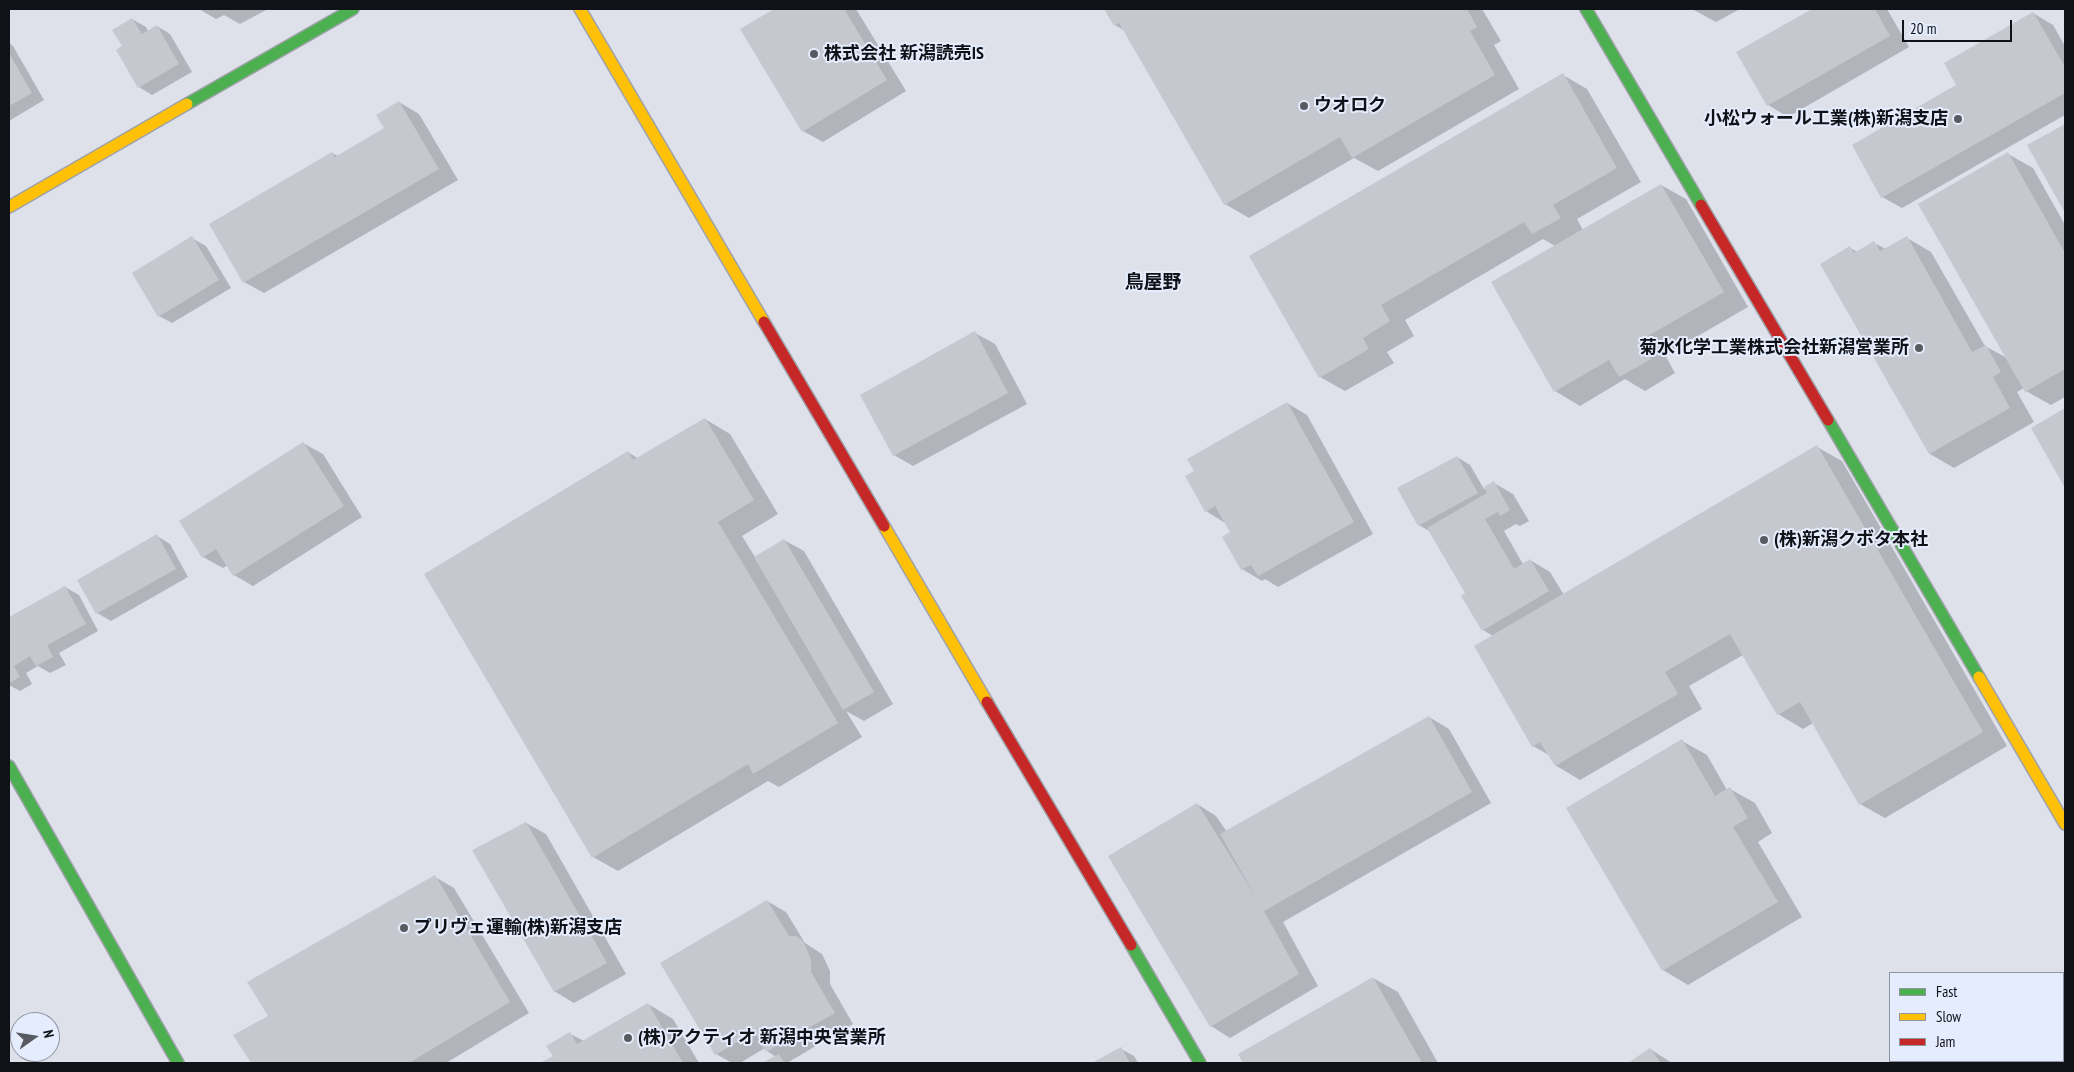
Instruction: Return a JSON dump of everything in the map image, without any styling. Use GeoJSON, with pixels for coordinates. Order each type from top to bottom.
{"type":"FeatureCollection","features":[{"type":"Feature","properties":{"kind":"street"},"geometry":{"type":"LineString","coordinates":[[9,207],[353,9]]}},
{"type":"Feature","properties":{"kind":"street"},"geometry":{"type":"LineString","coordinates":[[580,9],[1200,1063]]}},
{"type":"Feature","properties":{"kind":"street"},"geometry":{"type":"LineString","coordinates":[[1586,9],[2065,824]]}},
{"type":"Feature","properties":{"kind":"street"},"geometry":{"type":"LineString","coordinates":[[9,766],[178,1063]]}},
{"type":"Feature","properties":{"kind":"building","name":"株式会社 新潟読売IS"},"geometry":{"type":"Polygon","coordinates":[[[774,9],[844,9],[887,80],[802,132],[740,29],[774,9]]]}},
{"type":"Feature","properties":{"kind":"building","name":"ウオロク"},"geometry":{"type":"Polygon","coordinates":[[[1104,9],[1467,9],[1477,27],[1470,31],[1495,75],[1352,158],[1340,137],[1224,205],[1119,23],[1114,26],[1104,9]]]}},
{"type":"Feature","properties":{"kind":"building"},"geometry":{"type":"Polygon","coordinates":[[[1812,9],[1875,9],[1890,36],[1767,106],[1736,52],[1812,9]]]}},
{"type":"Feature","properties":{"kind":"building","name":"小松ウォール工業(株)新潟支店"},"geometry":{"type":"Polygon","coordinates":[[[2033,12],[2065,67],[2065,93],[1881,198],[1852,145],[1956,85],[1944,63],[2033,12]]]}},
{"type":"Feature","properties":{"kind":"building"},"geometry":{"type":"Polygon","coordinates":[[[132,18],[142,34],[157,25],[179,64],[138,88],[116,50],[122,46],[112,30],[132,18]]]}},
{"type":"Feature","properties":{"kind":"building"},"geometry":{"type":"Polygon","coordinates":[[[9,53],[32,93],[9,106],[9,53]]]}},
{"type":"Feature","properties":{"kind":"building"},"geometry":{"type":"Polygon","coordinates":[[[1563,73],[1617,168],[1553,205],[1561,218],[1532,234],[1524,222],[1381,305],[1390,321],[1363,338],[1369,349],[1319,378],[1249,256],[1563,73]]]}},
{"type":"Feature","properties":{"kind":"building"},"geometry":{"type":"Polygon","coordinates":[[[399,101],[439,169],[243,283],[209,224],[332,152],[335,157],[384,128],[376,115],[399,101]]]}},
{"type":"Feature","properties":{"kind":"building"},"geometry":{"type":"Polygon","coordinates":[[[2065,124],[2065,213],[2027,145],[2065,124]]]}},
{"type":"Feature","properties":{"kind":"building"},"geometry":{"type":"Polygon","coordinates":[[[2008,152],[2065,253],[2065,369],[2025,392],[1918,204],[2008,152]]]}},
{"type":"Feature","properties":{"kind":"building"},"geometry":{"type":"Polygon","coordinates":[[[1661,184],[1724,292],[1641,340],[1651,359],[1619,377],[1609,360],[1554,392],[1491,282],[1661,184]]]}},
{"type":"Feature","properties":{"kind":"building"},"geometry":{"type":"Polygon","coordinates":[[[192,236],[219,280],[158,317],[132,273],[192,236]]]}},
{"type":"Feature","properties":{"kind":"building","name":"菊水化学工業株式会社新潟営業所"},"geometry":{"type":"Polygon","coordinates":[[[1907,236],[1972,352],[1986,345],[2001,372],[1993,377],[2010,408],[1929,454],[1820,264],[1850,246],[1854,253],[1874,241],[1880,251],[1907,236]]]}},
{"type":"Feature","properties":{"kind":"building"},"geometry":{"type":"Polygon","coordinates":[[[975,331],[1008,393],[893,456],[860,395],[975,331]]]}},
{"type":"Feature","properties":{"kind":"building"},"geometry":{"type":"Polygon","coordinates":[[[1287,402],[1354,522],[1258,576],[1251,565],[1241,570],[1222,537],[1230,532],[1215,506],[1205,512],[1185,476],[1194,471],[1187,459],[1287,402]]]}},
{"type":"Feature","properties":{"kind":"building"},"geometry":{"type":"Polygon","coordinates":[[[2065,408],[2065,488],[2031,428],[2065,408]]]}},
{"type":"Feature","properties":{"kind":"building"},"geometry":{"type":"Polygon","coordinates":[[[705,418],[754,500],[718,522],[838,723],[753,774],[748,764],[592,858],[424,574],[628,451],[633,460],[705,418]]]}},
{"type":"Feature","properties":{"kind":"building"},"geometry":{"type":"Polygon","coordinates":[[[303,442],[344,506],[233,576],[216,549],[202,558],[179,521],[303,442]]]}},
{"type":"Feature","properties":{"kind":"building","name":"(株)新潟クボタ本社"},"geometry":{"type":"Polygon","coordinates":[[[1817,445],[1983,732],[1859,805],[1800,702],[1777,715],[1730,634],[1665,672],[1678,694],[1555,766],[1540,742],[1532,747],[1474,646],[1817,445]]]}},
{"type":"Feature","properties":{"kind":"building"},"geometry":{"type":"Polygon","coordinates":[[[1457,456],[1478,493],[1418,526],[1397,488],[1457,456]]]}},
{"type":"Feature","properties":{"kind":"building"},"geometry":{"type":"Polygon","coordinates":[[[1494,481],[1510,510],[1500,516],[1498,512],[1485,519],[1514,569],[1530,559],[1549,591],[1482,631],[1461,596],[1465,593],[1427,528],[1487,493],[1484,487],[1494,481]]]}},
{"type":"Feature","properties":{"kind":"building"},"geometry":{"type":"Polygon","coordinates":[[[157,534],[176,569],[96,614],[77,580],[157,534]]]}},
{"type":"Feature","properties":{"kind":"building"},"geometry":{"type":"Polygon","coordinates":[[[784,539],[874,692],[843,710],[754,557],[784,539]]]}},
{"type":"Feature","properties":{"kind":"building"},"geometry":{"type":"Polygon","coordinates":[[[65,586],[86,624],[47,645],[53,657],[36,666],[30,656],[14,666],[20,677],[9,683],[9,617],[65,586]]]}},
{"type":"Feature","properties":{"kind":"building"},"geometry":{"type":"Polygon","coordinates":[[[1429,716],[1472,792],[1264,911],[1299,974],[1210,1027],[1108,856],[1197,803],[1257,899],[1220,834],[1429,716]]]}},
{"type":"Feature","properties":{"kind":"building"},"geometry":{"type":"Polygon","coordinates":[[[1682,739],[1715,796],[1730,787],[1748,818],[1733,827],[1778,902],[1662,971],[1566,808],[1682,739]]]}},
{"type":"Feature","properties":{"kind":"building"},"geometry":{"type":"Polygon","coordinates":[[[526,822],[607,963],[554,992],[472,850],[526,822]]]}},
{"type":"Feature","properties":{"kind":"building","name":"プリヴェ運輸(株)新潟支店"},"geometry":{"type":"Polygon","coordinates":[[[435,875],[510,1002],[409,1063],[251,1063],[233,1035],[268,1016],[247,982],[435,875]]]}},
{"type":"Feature","properties":{"kind":"building"},"geometry":{"type":"Polygon","coordinates":[[[767,900],[789,936],[796,936],[803,941],[811,959],[811,972],[835,1013],[766,1052],[755,1032],[715,1055],[660,963],[767,900]]]}},
{"type":"Feature","properties":{"kind":"building"},"geometry":{"type":"Polygon","coordinates":[[[1373,977],[1422,1063],[1243,1063],[1238,1054],[1373,977]]]}},
{"type":"Feature","properties":{"kind":"building","name":"(株)アクティオ 新潟中央営業所"},"geometry":{"type":"Polygon","coordinates":[[[648,1003],[683,1063],[540,1063],[553,1056],[546,1046],[570,1032],[577,1044],[648,1003]]]}},
{"type":"Feature","properties":{"kind":"building"},"geometry":{"type":"Polygon","coordinates":[[[1121,1047],[1130,1063],[1092,1063],[1121,1047]]]}},
{"type":"Feature","properties":{"kind":"building"},"geometry":{"type":"Polygon","coordinates":[[[1650,1048],[1661,1063],[1628,1063],[1650,1048]]]}},
{"type":"Feature","properties":{"kind":"building"},"geometry":{"type":"Polygon","coordinates":[[[779,1054],[784,1063],[762,1063],[779,1054]]]}},
{"type":"Feature","properties":{"kind":"traffic: fast"},"geometry":{"type":"LineString","coordinates":[[187,104],[353,9]]}},
{"type":"Feature","properties":{"kind":"traffic: fast"},"geometry":{"type":"LineString","coordinates":[[1586,9],[1701,205]]}},
{"type":"Feature","properties":{"kind":"traffic: fast"},"geometry":{"type":"LineString","coordinates":[[1828,420],[1979,677]]}},
{"type":"Feature","properties":{"kind":"traffic: fast"},"geometry":{"type":"LineString","coordinates":[[9,766],[178,1063]]}},
{"type":"Feature","properties":{"kind":"traffic: fast"},"geometry":{"type":"LineString","coordinates":[[1131,945],[1200,1063]]}},
{"type":"Feature","properties":{"kind":"traffic: slow"},"geometry":{"type":"LineString","coordinates":[[580,9],[764,322]]}},
{"type":"Feature","properties":{"kind":"traffic: slow"},"geometry":{"type":"LineString","coordinates":[[9,207],[187,104]]}},
{"type":"Feature","properties":{"kind":"traffic: slow"},"geometry":{"type":"LineString","coordinates":[[884,526],[987,702]]}},
{"type":"Feature","properties":{"kind":"traffic: slow"},"geometry":{"type":"LineString","coordinates":[[1979,677],[2065,824]]}},
{"type":"Feature","properties":{"kind":"traffic: jam"},"geometry":{"type":"LineString","coordinates":[[1701,205],[1828,420]]}},
{"type":"Feature","properties":{"kind":"traffic: jam"},"geometry":{"type":"LineString","coordinates":[[764,322],[884,526]]}},
{"type":"Feature","properties":{"kind":"traffic: jam"},"geometry":{"type":"LineString","coordinates":[[987,702],[1131,945]]}},
{"type":"Feature","properties":{"kind":"place","name":"株式会社 新潟読売IS"},"geometry":{"type":"Point","coordinates":[814,54]}},
{"type":"Feature","properties":{"kind":"place","name":"ウオロク"},"geometry":{"type":"Point","coordinates":[1304,106]}},
{"type":"Feature","properties":{"kind":"place","name":"小松ウォール工業(株)新潟支店"},"geometry":{"type":"Point","coordinates":[1958,119]}},
{"type":"Feature","properties":{"kind":"place","name":"菊水化学工業株式会社新潟営業所"},"geometry":{"type":"Point","coordinates":[1919,348]}},
{"type":"Feature","properties":{"kind":"place","name":"(株)新潟クボタ本社"},"geometry":{"type":"Point","coordinates":[1764,540]}},
{"type":"Feature","properties":{"kind":"place","name":"プリヴェ運輸(株)新潟支店"},"geometry":{"type":"Point","coordinates":[404,928]}},
{"type":"Feature","properties":{"kind":"place","name":"(株)アクティオ 新潟中央営業所"},"geometry":{"type":"Point","coordinates":[628,1038]}},
{"type":"Feature","properties":{"kind":"district","name":"鳥屋野"},"geometry":{"type":"Point","coordinates":[1153,283]}}]}
